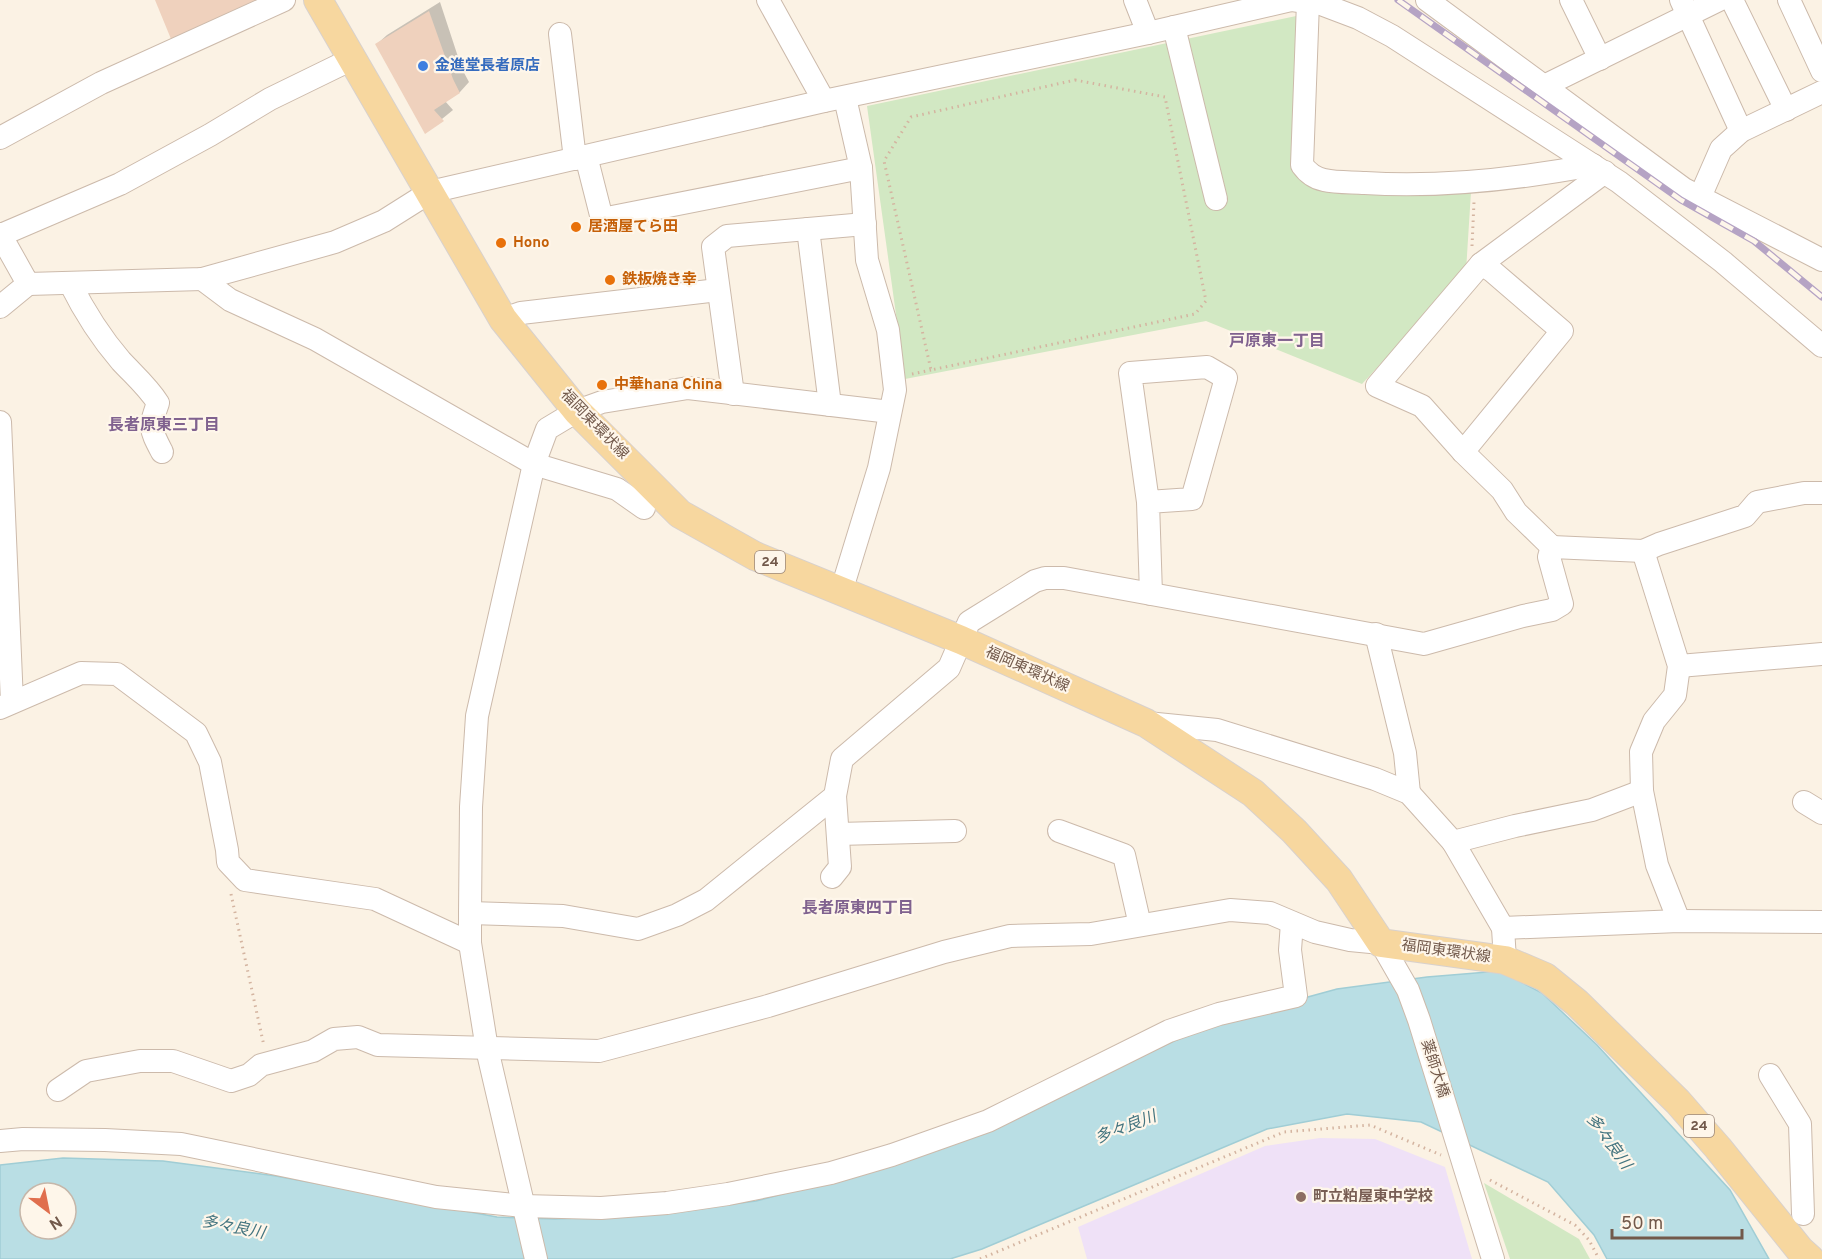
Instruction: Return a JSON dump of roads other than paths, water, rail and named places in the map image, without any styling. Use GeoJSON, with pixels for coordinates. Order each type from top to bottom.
{"type":"FeatureCollection","features":[{"type":"Feature","properties":{"kind":"main road","name":"福岡東環状線"},"geometry":{"type":"LineString","coordinates":[[318,0],[503,319],[577,411],[680,514],[755,556],[961,640],[1146,723],[1253,793],[1294,831],[1338,880],[1381,943],[1505,960],[1545,977],[1577,1003],[1617,1042],[1685,1110],[1718,1148],[1801,1215],[1800,1250],[1810,1259]]}},
{"type":"Feature","properties":{"kind":"street"},"geometry":{"type":"LineString","coordinates":[[0,138],[101,83],[284,0]]}},
{"type":"Feature","properties":{"kind":"street"},"geometry":{"type":"LineString","coordinates":[[768,0],[834,99],[861,168],[867,260],[888,330],[895,390],[879,468],[841,592]]}},
{"type":"Feature","properties":{"kind":"street"},"geometry":{"type":"LineString","coordinates":[[1135,0],[1148,33]]}},
{"type":"Feature","properties":{"kind":"street"},"geometry":{"type":"LineString","coordinates":[[1426,0],[1684,189],[1822,260]]}},
{"type":"Feature","properties":{"kind":"street"},"geometry":{"type":"LineString","coordinates":[[1571,0],[1600,59]]}},
{"type":"Feature","properties":{"kind":"street"},"geometry":{"type":"LineString","coordinates":[[1544,86],[1600,59],[1684,8],[1719,0]]}},
{"type":"Feature","properties":{"kind":"street"},"geometry":{"type":"LineString","coordinates":[[1732,0],[1786,110]]}},
{"type":"Feature","properties":{"kind":"street"},"geometry":{"type":"LineString","coordinates":[[1789,0],[1822,71]]}},
{"type":"Feature","properties":{"kind":"street"},"geometry":{"type":"LineString","coordinates":[[1297,1],[1302,165],[1308,173],[1322,180],[1403,186],[1599,169]]}},
{"type":"Feature","properties":{"kind":"street"},"geometry":{"type":"LineString","coordinates":[[0,307],[28,284],[202,279],[335,242],[384,221],[430,192],[834,99],[1297,1],[1321,4],[1358,18],[1392,36],[1599,169],[1723,262],[1822,346]]}},
{"type":"Feature","properties":{"kind":"street"},"geometry":{"type":"LineString","coordinates":[[1684,8],[1742,131]]}},
{"type":"Feature","properties":{"kind":"street"},"geometry":{"type":"LineString","coordinates":[[1174,27],[1216,199]]}},
{"type":"Feature","properties":{"kind":"street"},"geometry":{"type":"LineString","coordinates":[[560,34],[581,157],[602,219],[861,168]]}},
{"type":"Feature","properties":{"kind":"street"},"geometry":{"type":"LineString","coordinates":[[28,284],[0,235],[120,184],[270,99],[352,59]]}},
{"type":"Feature","properties":{"kind":"street"},"geometry":{"type":"LineString","coordinates":[[1700,197],[1721,149],[1742,131],[1822,92]]}},
{"type":"Feature","properties":{"kind":"street"},"geometry":{"type":"LineString","coordinates":[[1599,169],[1481,264],[1377,386],[1422,406],[1463,452],[1502,490],[1516,512],[1552,547],[1643,551],[1746,516],[1757,502],[1804,493],[1822,493]]}},
{"type":"Feature","properties":{"kind":"street"},"geometry":{"type":"LineString","coordinates":[[733,394],[713,246],[727,236],[865,224]]}},
{"type":"Feature","properties":{"kind":"street"},"geometry":{"type":"LineString","coordinates":[[808,229],[830,405]]}},
{"type":"Feature","properties":{"kind":"street"},"geometry":{"type":"LineString","coordinates":[[1463,452],[1562,332],[1481,264]]}},
{"type":"Feature","properties":{"kind":"street"},"geometry":{"type":"LineString","coordinates":[[202,279],[230,300],[315,339],[534,464],[617,489],[644,508]]}},
{"type":"Feature","properties":{"kind":"street"},"geometry":{"type":"LineString","coordinates":[[70,283],[79,301],[120,359],[152,393],[158,403],[151,424],[153,435],[162,453]]}},
{"type":"Feature","properties":{"kind":"street"},"geometry":{"type":"LineString","coordinates":[[503,319],[521,313],[718,290]]}},
{"type":"Feature","properties":{"kind":"street"},"geometry":{"type":"LineString","coordinates":[[1148,502],[1192,499],[1226,378],[1207,367],[1131,374],[1148,502],[1151,594]]}},
{"type":"Feature","properties":{"kind":"street"},"geometry":{"type":"LineString","coordinates":[[536,1259],[487,1049],[470,943],[471,807],[477,716],[534,464],[547,429],[577,411],[602,402],[688,388],[890,412]]}},
{"type":"Feature","properties":{"kind":"street"},"geometry":{"type":"LineString","coordinates":[[0,422],[6,705],[81,673],[117,674],[196,733],[210,762],[228,862],[245,880],[375,898],[470,943]]}},
{"type":"Feature","properties":{"kind":"street"},"geometry":{"type":"LineString","coordinates":[[832,877],[840,867],[835,796],[842,759],[949,669],[969,622],[1035,581],[1045,578],[1064,578],[1424,644],[1552,610],[1562,604],[1549,557],[1552,547]]}},
{"type":"Feature","properties":{"kind":"street"},"geometry":{"type":"LineString","coordinates":[[1643,551],[1679,666],[1675,695],[1654,721],[1641,752],[1642,791],[1657,865],[1679,921]]}},
{"type":"Feature","properties":{"kind":"street"},"geometry":{"type":"LineString","coordinates":[[1376,634],[1405,753],[1408,793]]}},
{"type":"Feature","properties":{"kind":"street"},"geometry":{"type":"LineString","coordinates":[[1679,666],[1822,654]]}},
{"type":"Feature","properties":{"kind":"street"},"geometry":{"type":"LineString","coordinates":[[1146,723],[1217,730],[1376,779],[1408,793],[1453,842],[1503,927],[1505,960]]}},
{"type":"Feature","properties":{"kind":"street"},"geometry":{"type":"LineString","coordinates":[[1453,842],[1592,810],[1642,791]]}},
{"type":"Feature","properties":{"kind":"street"},"geometry":{"type":"LineString","coordinates":[[470,913],[563,916],[638,929],[677,915],[706,900],[835,796]]}},
{"type":"Feature","properties":{"kind":"street"},"geometry":{"type":"LineString","coordinates":[[838,834],[955,831]]}},
{"type":"Feature","properties":{"kind":"street"},"geometry":{"type":"LineString","coordinates":[[1059,831],[1124,855],[1140,925]]}},
{"type":"Feature","properties":{"kind":"street"},"geometry":{"type":"LineString","coordinates":[[58,1090],[86,1071],[140,1061],[173,1061],[231,1081],[249,1076],[261,1065],[313,1051],[334,1039],[358,1037],[378,1045],[599,1051],[768,1006],[944,952],[1010,936],[1091,934],[1230,910],[1270,913],[1315,933],[1381,943]]}},
{"type":"Feature","properties":{"kind":"street"},"geometry":{"type":"LineString","coordinates":[[1503,927],[1679,921],[1822,922]]}},
{"type":"Feature","properties":{"kind":"street"},"geometry":{"type":"LineString","coordinates":[[0,1142],[23,1139],[181,1144],[436,1197],[523,1206],[600,1208],[667,1203],[728,1194],[841,1170],[892,1155],[988,1121],[1169,1031],[1219,1014],[1296,996],[1290,950],[1292,922]]}},
{"type":"Feature","properties":{"kind":"street","name":"薬師大橋"},"geometry":{"type":"LineString","coordinates":[[1381,943],[1400,974],[1419,1020],[1493,1259]]}},
{"type":"Feature","properties":{"kind":"street"},"geometry":{"type":"LineString","coordinates":[[1770,1075],[1800,1124],[1801,1215]]}},
{"type":"Feature","properties":{"kind":"water","name":"多々良川"},"geometry":{"type":"Polygon","coordinates":[[[1500,971],[1542,993],[1597,1045],[1730,1190],[1769,1259],[1607,1259],[1594,1235],[1548,1182],[1421,1122],[1347,1114],[1267,1129],[982,1249],[950,1259],[0,1259],[0,1165],[63,1158],[163,1161],[276,1176],[497,1217],[555,1219],[646,1215],[756,1201],[873,1170],[1118,1067],[1213,1023],[1337,989],[1427,977],[1500,971]]]}},
{"type":"Feature","properties":{"kind":"railway"},"geometry":{"type":"LineString","coordinates":[[1398,0],[1681,200],[1754,241],[1822,297]]}},
{"type":"Feature","properties":{"kind":"place","name":"金進堂長者原店"},"geometry":{"type":"Point","coordinates":[423,66]}},
{"type":"Feature","properties":{"kind":"place","name":"居酒屋てら田"},"geometry":{"type":"Point","coordinates":[576,227]}},
{"type":"Feature","properties":{"kind":"place","name":"Hono"},"geometry":{"type":"Point","coordinates":[501,243]}},
{"type":"Feature","properties":{"kind":"place","name":"鉄板焼き幸"},"geometry":{"type":"Point","coordinates":[610,280]}},
{"type":"Feature","properties":{"kind":"place","name":"中華hana China"},"geometry":{"type":"Point","coordinates":[602,385]}},
{"type":"Feature","properties":{"kind":"place","name":"町立粕屋東中学校"},"geometry":{"type":"Point","coordinates":[1301,1197]}},
{"type":"Feature","properties":{"kind":"district","name":"戸原東一丁目"},"geometry":{"type":"Point","coordinates":[1277,342]}},
{"type":"Feature","properties":{"kind":"district","name":"長者原東三丁目"},"geometry":{"type":"Point","coordinates":[164,426]}},
{"type":"Feature","properties":{"kind":"district","name":"長者原東四丁目"},"geometry":{"type":"Point","coordinates":[858,909]}}]}
